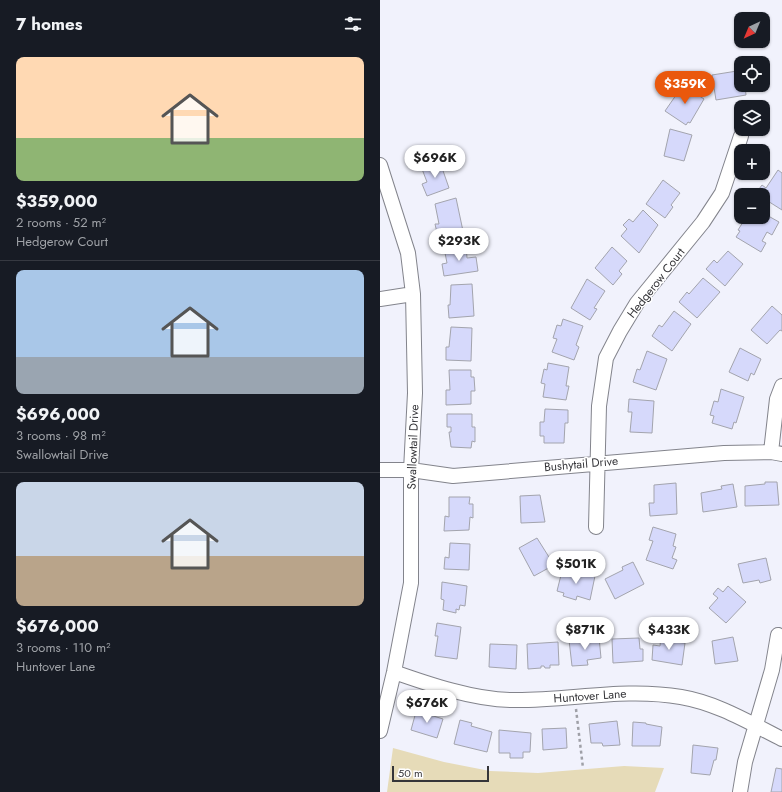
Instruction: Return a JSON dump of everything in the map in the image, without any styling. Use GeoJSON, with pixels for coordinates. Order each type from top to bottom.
{"type":"FeatureCollection","features":[{"type":"Feature","properties":{"kind":"street","name":"Hedgerow Court"},"geometry":{"type":"LineString","coordinates":[[596,527],[599,406],[606,358],[637,302],[703,222],[722,193],[741,136]]}},
{"type":"Feature","properties":{"kind":"street","name":"Swallowtail Drive"},"geometry":{"type":"LineString","coordinates":[[380,165],[408,253],[412,294],[415,393],[411,470],[412,583],[394,672],[380,731]]}},
{"type":"Feature","properties":{"kind":"street"},"geometry":{"type":"LineString","coordinates":[[380,299],[412,294]]}},
{"type":"Feature","properties":{"kind":"street"},"geometry":{"type":"LineString","coordinates":[[777,453],[777,399],[782,386]]}},
{"type":"Feature","properties":{"kind":"street","name":"Bushytail Drive"},"geometry":{"type":"LineString","coordinates":[[380,470],[411,470],[453,476],[597,462],[724,453],[777,453]]}},
{"type":"Feature","properties":{"kind":"street"},"geometry":{"type":"LineString","coordinates":[[740,792],[745,762],[772,670],[778,635]]}},
{"type":"Feature","properties":{"kind":"street","name":"Huntover Lane"},"geometry":{"type":"LineString","coordinates":[[394,672],[414,679],[491,699],[539,700],[610,693],[659,694],[682,697],[704,703],[782,738]]}},
{"type":"Feature","properties":{"kind":"path"},"geometry":{"type":"LineString","coordinates":[[574,696],[583,768]]}},
{"type":"Feature","properties":{"kind":"shaded area"},"geometry":{"type":"Polygon","coordinates":[[[393,748],[444,762],[490,771],[538,773],[624,766],[664,768],[655,792],[387,792],[393,748]]]}},
{"type":"Feature","properties":{"kind":"building"},"geometry":{"type":"Polygon","coordinates":[[[734,71],[734,92],[746,92],[746,95],[716,100],[712,75],[734,71]]]}},
{"type":"Feature","properties":{"kind":"building"},"geometry":{"type":"Polygon","coordinates":[[[683,85],[704,99],[690,123],[688,122],[686,125],[665,111],[683,85]]]}},
{"type":"Feature","properties":{"kind":"building"},"geometry":{"type":"Polygon","coordinates":[[[670,129],[692,135],[684,161],[664,156],[670,129]]]}},
{"type":"Feature","properties":{"kind":"building"},"geometry":{"type":"Polygon","coordinates":[[[440,162],[449,188],[427,196],[422,184],[427,182],[422,169],[440,162]]]}},
{"type":"Feature","properties":{"kind":"building"},"geometry":{"type":"Polygon","coordinates":[[[778,170],[782,173],[782,210],[770,202],[770,188],[766,188],[778,170]]]}},
{"type":"Feature","properties":{"kind":"building"},"geometry":{"type":"Polygon","coordinates":[[[663,180],[680,193],[671,205],[673,207],[665,218],[646,204],[663,180]]]}},
{"type":"Feature","properties":{"kind":"building"},"geometry":{"type":"Polygon","coordinates":[[[456,198],[463,231],[438,237],[435,224],[439,224],[435,204],[456,198]]]}},
{"type":"Feature","properties":{"kind":"building"},"geometry":{"type":"Polygon","coordinates":[[[643,210],[658,225],[639,253],[621,236],[627,229],[623,225],[629,219],[633,222],[643,210]]]}},
{"type":"Feature","properties":{"kind":"building"},"geometry":{"type":"Polygon","coordinates":[[[770,217],[779,222],[772,235],[767,232],[762,241],[766,243],[761,252],[736,237],[740,231],[738,230],[742,224],[770,224],[770,217]]]}},
{"type":"Feature","properties":{"kind":"building"},"geometry":{"type":"Polygon","coordinates":[[[466,245],[467,258],[476,257],[478,271],[444,276],[442,264],[447,263],[444,248],[466,245]]]}},
{"type":"Feature","properties":{"kind":"building"},"geometry":{"type":"Polygon","coordinates":[[[612,247],[627,261],[619,271],[622,274],[613,285],[595,268],[612,247]]]}},
{"type":"Feature","properties":{"kind":"building"},"geometry":{"type":"Polygon","coordinates":[[[728,251],[743,264],[725,286],[706,269],[714,260],[717,263],[728,251]]]}},
{"type":"Feature","properties":{"kind":"building"},"geometry":{"type":"Polygon","coordinates":[[[703,278],[720,292],[697,318],[679,302],[687,292],[689,294],[703,278]]]}},
{"type":"Feature","properties":{"kind":"building"},"geometry":{"type":"Polygon","coordinates":[[[587,279],[605,291],[594,308],[597,309],[590,320],[571,308],[587,279]]]}},
{"type":"Feature","properties":{"kind":"building"},"geometry":{"type":"Polygon","coordinates":[[[472,284],[474,316],[449,318],[448,305],[450,305],[451,285],[472,284]]]}},
{"type":"Feature","properties":{"kind":"building"},"geometry":{"type":"Polygon","coordinates":[[[772,306],[782,315],[782,331],[780,330],[767,344],[751,330],[772,306]]]}},
{"type":"Feature","properties":{"kind":"building"},"geometry":{"type":"Polygon","coordinates":[[[674,311],[691,324],[672,351],[652,336],[659,325],[662,327],[674,311]]]}},
{"type":"Feature","properties":{"kind":"building"},"geometry":{"type":"Polygon","coordinates":[[[563,319],[583,326],[576,345],[579,347],[574,360],[552,352],[557,339],[553,338],[557,325],[561,326],[563,319]]]}},
{"type":"Feature","properties":{"kind":"building"},"geometry":{"type":"Polygon","coordinates":[[[451,327],[472,328],[471,361],[446,360],[446,347],[449,347],[451,327]]]}},
{"type":"Feature","properties":{"kind":"building"},"geometry":{"type":"Polygon","coordinates":[[[740,348],[761,359],[754,375],[751,373],[748,381],[729,372],[740,348]]]}},
{"type":"Feature","properties":{"kind":"building"},"geometry":{"type":"Polygon","coordinates":[[[647,351],[667,359],[656,390],[633,382],[637,369],[640,370],[647,351]]]}},
{"type":"Feature","properties":{"kind":"building"},"geometry":{"type":"Polygon","coordinates":[[[548,363],[569,367],[566,386],[569,386],[566,400],[543,397],[545,384],[541,383],[544,369],[547,370],[548,363]]]}},
{"type":"Feature","properties":{"kind":"building"},"geometry":{"type":"Polygon","coordinates":[[[449,370],[471,370],[471,377],[474,377],[475,391],[471,391],[471,404],[446,405],[446,390],[450,390],[449,370]]]}},
{"type":"Feature","properties":{"kind":"building"},"geometry":{"type":"Polygon","coordinates":[[[721,389],[744,397],[736,423],[734,422],[732,429],[712,423],[714,416],[710,415],[714,401],[718,402],[721,389]]]}},
{"type":"Feature","properties":{"kind":"building"},"geometry":{"type":"Polygon","coordinates":[[[629,399],[654,401],[652,433],[630,432],[632,412],[628,412],[629,399]]]}},
{"type":"Feature","properties":{"kind":"building"},"geometry":{"type":"Polygon","coordinates":[[[545,409],[568,410],[568,423],[565,423],[564,443],[544,443],[544,436],[540,436],[540,422],[544,422],[545,409]]]}},
{"type":"Feature","properties":{"kind":"building"},"geometry":{"type":"Polygon","coordinates":[[[447,414],[472,414],[472,427],[475,427],[475,442],[472,441],[471,448],[451,447],[449,432],[451,432],[451,427],[447,427],[447,414]]]}},
{"type":"Feature","properties":{"kind":"building"},"geometry":{"type":"Polygon","coordinates":[[[765,482],[777,482],[779,505],[745,506],[745,486],[765,484],[765,482]]]}},
{"type":"Feature","properties":{"kind":"building"},"geometry":{"type":"Polygon","coordinates":[[[676,483],[677,514],[650,516],[649,503],[654,503],[654,485],[676,483]]]}},
{"type":"Feature","properties":{"kind":"building"},"geometry":{"type":"Polygon","coordinates":[[[733,484],[737,507],[703,512],[701,493],[722,489],[721,486],[733,484]]]}},
{"type":"Feature","properties":{"kind":"building"},"geometry":{"type":"Polygon","coordinates":[[[540,495],[545,522],[521,523],[520,496],[540,495]]]}},
{"type":"Feature","properties":{"kind":"building"},"geometry":{"type":"Polygon","coordinates":[[[449,497],[470,497],[469,504],[473,504],[473,518],[470,517],[469,530],[444,531],[445,516],[449,517],[449,497]]]}},
{"type":"Feature","properties":{"kind":"building"},"geometry":{"type":"Polygon","coordinates":[[[653,527],[676,534],[673,546],[676,547],[672,558],[677,560],[673,569],[646,560],[653,541],[649,540],[653,527]]]}},
{"type":"Feature","properties":{"kind":"building"},"geometry":{"type":"Polygon","coordinates":[[[537,538],[554,565],[534,576],[519,548],[537,538]]]}},
{"type":"Feature","properties":{"kind":"building"},"geometry":{"type":"Polygon","coordinates":[[[450,543],[470,544],[469,570],[444,569],[445,557],[449,558],[450,543]]]}},
{"type":"Feature","properties":{"kind":"building"},"geometry":{"type":"Polygon","coordinates":[[[766,558],[771,580],[760,583],[759,580],[743,583],[738,564],[766,558]]]}},
{"type":"Feature","properties":{"kind":"building"},"geometry":{"type":"Polygon","coordinates":[[[633,562],[644,584],[615,599],[605,579],[623,570],[622,567],[633,562]]]}},
{"type":"Feature","properties":{"kind":"building"},"geometry":{"type":"Polygon","coordinates":[[[569,570],[581,576],[582,572],[595,576],[590,600],[577,596],[576,600],[563,596],[564,593],[557,591],[562,571],[568,572],[569,570]]]}},
{"type":"Feature","properties":{"kind":"building"},"geometry":{"type":"Polygon","coordinates":[[[442,582],[467,586],[465,606],[460,605],[459,610],[456,609],[456,613],[443,610],[444,600],[441,599],[442,582]]]}},
{"type":"Feature","properties":{"kind":"building"},"geometry":{"type":"Polygon","coordinates":[[[728,586],[746,602],[726,623],[709,608],[718,598],[713,594],[718,588],[723,592],[728,586]]]}},
{"type":"Feature","properties":{"kind":"building"},"geometry":{"type":"Polygon","coordinates":[[[437,623],[461,627],[457,659],[435,656],[438,636],[435,636],[437,623]]]}},
{"type":"Feature","properties":{"kind":"building"},"geometry":{"type":"Polygon","coordinates":[[[661,635],[674,637],[674,642],[685,643],[682,665],[652,660],[653,645],[660,646],[661,635]]]}},
{"type":"Feature","properties":{"kind":"building"},"geometry":{"type":"Polygon","coordinates":[[[599,637],[601,658],[587,660],[588,665],[572,666],[569,640],[599,637]]]}},
{"type":"Feature","properties":{"kind":"building"},"geometry":{"type":"Polygon","coordinates":[[[733,637],[738,661],[715,664],[712,641],[733,637]]]}},
{"type":"Feature","properties":{"kind":"building"},"geometry":{"type":"Polygon","coordinates":[[[639,638],[640,649],[643,649],[643,661],[613,663],[612,639],[639,638]]]}},
{"type":"Feature","properties":{"kind":"building"},"geometry":{"type":"Polygon","coordinates":[[[558,642],[559,665],[550,665],[550,668],[541,666],[541,668],[528,669],[527,644],[558,642]]]}},
{"type":"Feature","properties":{"kind":"building"},"geometry":{"type":"Polygon","coordinates":[[[490,644],[517,645],[516,669],[489,667],[490,644]]]}},
{"type":"Feature","properties":{"kind":"building"},"geometry":{"type":"Polygon","coordinates":[[[417,708],[428,711],[427,714],[443,719],[437,738],[411,730],[417,708]]]}},
{"type":"Feature","properties":{"kind":"building"},"geometry":{"type":"Polygon","coordinates":[[[460,720],[472,723],[471,726],[492,732],[487,752],[454,744],[460,720]]]}},
{"type":"Feature","properties":{"kind":"building"},"geometry":{"type":"Polygon","coordinates":[[[617,721],[620,745],[603,746],[602,743],[591,743],[589,724],[617,721]]]}},
{"type":"Feature","properties":{"kind":"building"},"geometry":{"type":"Polygon","coordinates":[[[633,722],[646,723],[662,727],[660,746],[632,746],[633,722]]]}},
{"type":"Feature","properties":{"kind":"building"},"geometry":{"type":"Polygon","coordinates":[[[566,728],[567,748],[543,750],[542,729],[566,728]]]}},
{"type":"Feature","properties":{"kind":"building"},"geometry":{"type":"Polygon","coordinates":[[[499,730],[531,733],[530,752],[523,752],[523,758],[510,758],[510,753],[499,753],[499,730]]]}},
{"type":"Feature","properties":{"kind":"building"},"geometry":{"type":"Polygon","coordinates":[[[693,745],[718,748],[716,760],[714,760],[710,775],[691,773],[693,745]]]}},
{"type":"Feature","properties":{"kind":"building"},"geometry":{"type":"Polygon","coordinates":[[[776,768],[782,769],[782,792],[771,792],[776,768]]]}}]}
